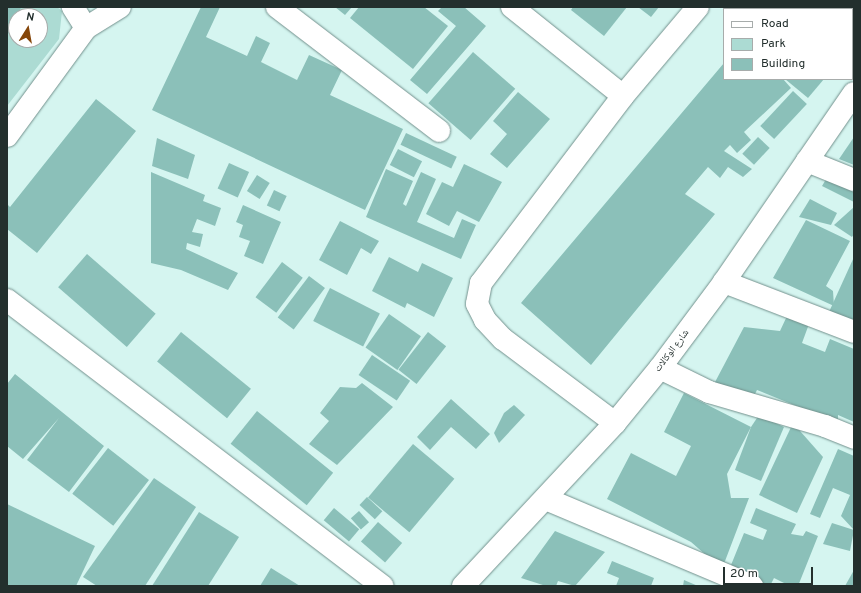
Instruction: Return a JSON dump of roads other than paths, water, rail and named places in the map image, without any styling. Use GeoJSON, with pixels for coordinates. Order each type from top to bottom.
{"type":"FeatureCollection","features":[{"type":"Feature","properties":{"kind":"street"},"geometry":{"type":"LineString","coordinates":[[74,7],[86,28]]}},
{"type":"Feature","properties":{"kind":"street"},"geometry":{"type":"LineString","coordinates":[[7,136],[86,28],[120,7]]}},
{"type":"Feature","properties":{"kind":"street"},"geometry":{"type":"LineString","coordinates":[[277,7],[439,131]]}},
{"type":"Feature","properties":{"kind":"street"},"geometry":{"type":"LineString","coordinates":[[512,7],[623,96]]}},
{"type":"Feature","properties":{"kind":"street"},"geometry":{"type":"LineString","coordinates":[[615,423],[503,339],[485,320],[477,304],[481,283],[623,96],[698,7]]}},
{"type":"Feature","properties":{"kind":"street","name":"شارع الوكالات"},"geometry":{"type":"LineString","coordinates":[[463,586],[546,499],[615,423],[660,368],[724,282],[854,93]]}},
{"type":"Feature","properties":{"kind":"street"},"geometry":{"type":"LineString","coordinates":[[807,161],[854,180]]}},
{"type":"Feature","properties":{"kind":"street"},"geometry":{"type":"LineString","coordinates":[[724,282],[854,332]]}},
{"type":"Feature","properties":{"kind":"street"},"geometry":{"type":"LineString","coordinates":[[7,300],[383,586]]}},
{"type":"Feature","properties":{"kind":"street"},"geometry":{"type":"LineString","coordinates":[[660,368],[709,392],[818,424],[854,438]]}},
{"type":"Feature","properties":{"kind":"street"},"geometry":{"type":"LineString","coordinates":[[546,499],[752,586]]}}]}
